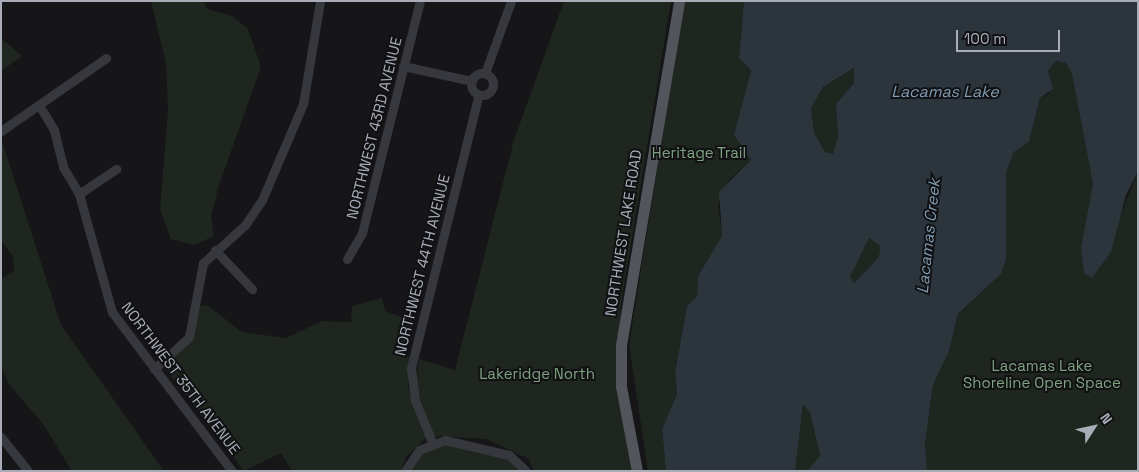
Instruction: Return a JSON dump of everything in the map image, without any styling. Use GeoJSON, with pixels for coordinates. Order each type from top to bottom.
{"type":"FeatureCollection","features":[{"type":"Feature","properties":{"kind":"main road","name":"NORTHWEST LAKE ROAD"},"geometry":{"type":"LineString","coordinates":[[638,471],[621,386],[620,346],[679,1]]}},
{"type":"Feature","properties":{"kind":"street"},"geometry":{"type":"LineString","coordinates":[[154,369],[189,338],[198,273],[215,250],[256,210],[299,116],[320,1]]}},
{"type":"Feature","properties":{"kind":"street","name":"NORTHWEST 43RD AVENUE"},"geometry":{"type":"LineString","coordinates":[[347,259],[362,233],[420,1]]}},
{"type":"Feature","properties":{"kind":"street","name":"NORTHWEST 44TH AVENUE"},"geometry":{"type":"LineString","coordinates":[[432,442],[415,400],[411,368],[479,94],[493,88],[492,79],[485,73],[511,1]]}},
{"type":"Feature","properties":{"kind":"street"},"geometry":{"type":"LineString","coordinates":[[1,131],[106,58]]}},
{"type":"Feature","properties":{"kind":"street"},"geometry":{"type":"LineString","coordinates":[[403,66],[472,81],[485,73]]}},
{"type":"Feature","properties":{"kind":"street"},"geometry":{"type":"LineString","coordinates":[[472,81],[479,94]]}},
{"type":"Feature","properties":{"kind":"street","name":"NORTHWEST 35TH AVENUE"},"geometry":{"type":"LineString","coordinates":[[39,105],[54,130],[63,167],[79,194],[109,304],[154,369],[232,471]]}},
{"type":"Feature","properties":{"kind":"street"},"geometry":{"type":"LineString","coordinates":[[79,194],[116,169]]}},
{"type":"Feature","properties":{"kind":"street"},"geometry":{"type":"LineString","coordinates":[[215,250],[252,289]]}},
{"type":"Feature","properties":{"kind":"street"},"geometry":{"type":"LineString","coordinates":[[1,436],[28,470]]}},
{"type":"Feature","properties":{"kind":"street"},"geometry":{"type":"LineString","coordinates":[[405,471],[415,454],[432,442],[458,441],[503,452],[526,471]]}},
{"type":"Feature","properties":{"kind":"green space"},"geometry":{"type":"Polygon","coordinates":[[[151,1],[204,1],[207,9],[232,16],[248,29],[261,67],[219,185],[211,216],[214,236],[194,245],[171,239],[160,209],[168,111],[166,63],[151,1]]]}},
{"type":"Feature","properties":{"kind":"green space","name":"Lakeridge North"},"geometry":{"type":"Polygon","coordinates":[[[564,1],[671,1],[621,304],[617,375],[634,471],[533,471],[529,459],[486,439],[434,436],[416,388],[419,359],[455,370],[514,140],[564,1]]]}},
{"type":"Feature","properties":{"kind":"green space","name":"Heritage Trail"},"geometry":{"type":"Polygon","coordinates":[[[684,1],[744,1],[739,57],[751,70],[734,135],[751,160],[729,180],[718,204],[722,236],[698,276],[697,296],[687,306],[675,373],[677,394],[662,429],[666,471],[648,471],[629,345],[684,1]]]}},
{"type":"Feature","properties":{"kind":"green space"},"geometry":{"type":"Polygon","coordinates":[[[1,38],[22,56],[1,71],[1,38]]]}},
{"type":"Feature","properties":{"kind":"green space","name":"Lacamas Lake Shoreline Open Space"},"geometry":{"type":"Polygon","coordinates":[[[1056,61],[1066,63],[1072,74],[1093,184],[1091,203],[1118,222],[1138,171],[1138,471],[927,471],[925,443],[933,385],[949,351],[958,315],[1001,274],[1006,173],[1014,152],[1029,142],[1040,98],[1050,93],[1048,71],[1056,61]]]}},
{"type":"Feature","properties":{"kind":"green space"},"geometry":{"type":"Polygon","coordinates":[[[855,68],[854,83],[836,104],[838,137],[833,154],[825,152],[814,132],[811,108],[823,87],[855,68]]]}},
{"type":"Feature","properties":{"kind":"green space"},"geometry":{"type":"Polygon","coordinates":[[[2,141],[61,325],[164,471],[72,471],[43,424],[9,384],[1,367],[1,279],[14,271],[13,257],[1,240],[2,141]]]}},
{"type":"Feature","properties":{"kind":"green space"},"geometry":{"type":"Polygon","coordinates":[[[869,238],[880,246],[879,257],[854,283],[850,277],[869,238]]]}},
{"type":"Feature","properties":{"kind":"green space"},"geometry":{"type":"Polygon","coordinates":[[[382,298],[385,311],[413,321],[405,356],[412,358],[408,387],[426,438],[406,457],[401,471],[292,471],[281,453],[244,471],[164,367],[193,337],[200,306],[207,305],[242,332],[286,338],[322,321],[351,322],[352,306],[382,298]]]}},
{"type":"Feature","properties":{"kind":"green space"},"geometry":{"type":"Polygon","coordinates":[[[803,404],[810,413],[820,457],[807,471],[795,471],[803,404]]]}},
{"type":"Feature","properties":{"kind":"green space"},"geometry":{"type":"Polygon","coordinates":[[[445,444],[506,456],[523,471],[409,471],[415,458],[445,444]]]}},
{"type":"Feature","properties":{"kind":"water","name":"Lacamas Lake"},"geometry":{"type":"Polygon","coordinates":[[[744,1],[1138,1],[1138,171],[1126,195],[1111,252],[1092,278],[1084,273],[1081,248],[1093,184],[1072,74],[1066,63],[1056,61],[1048,71],[1053,89],[1040,98],[1029,142],[1014,152],[1006,173],[1006,260],[1001,274],[958,314],[949,351],[933,385],[925,443],[927,471],[807,471],[820,456],[810,413],[803,404],[795,471],[666,471],[662,429],[677,394],[675,373],[687,306],[697,296],[698,276],[722,236],[719,192],[751,160],[734,135],[751,70],[739,58],[744,1]],[[854,68],[823,87],[811,108],[814,132],[825,152],[833,154],[838,137],[836,104],[854,83],[854,68]],[[869,238],[850,277],[854,283],[879,257],[880,246],[869,238]]]}},
{"type":"Feature","properties":{"kind":"water label","name":"Lacamas Creek"},"geometry":{"type":"Point","coordinates":[929,236]}}]}
